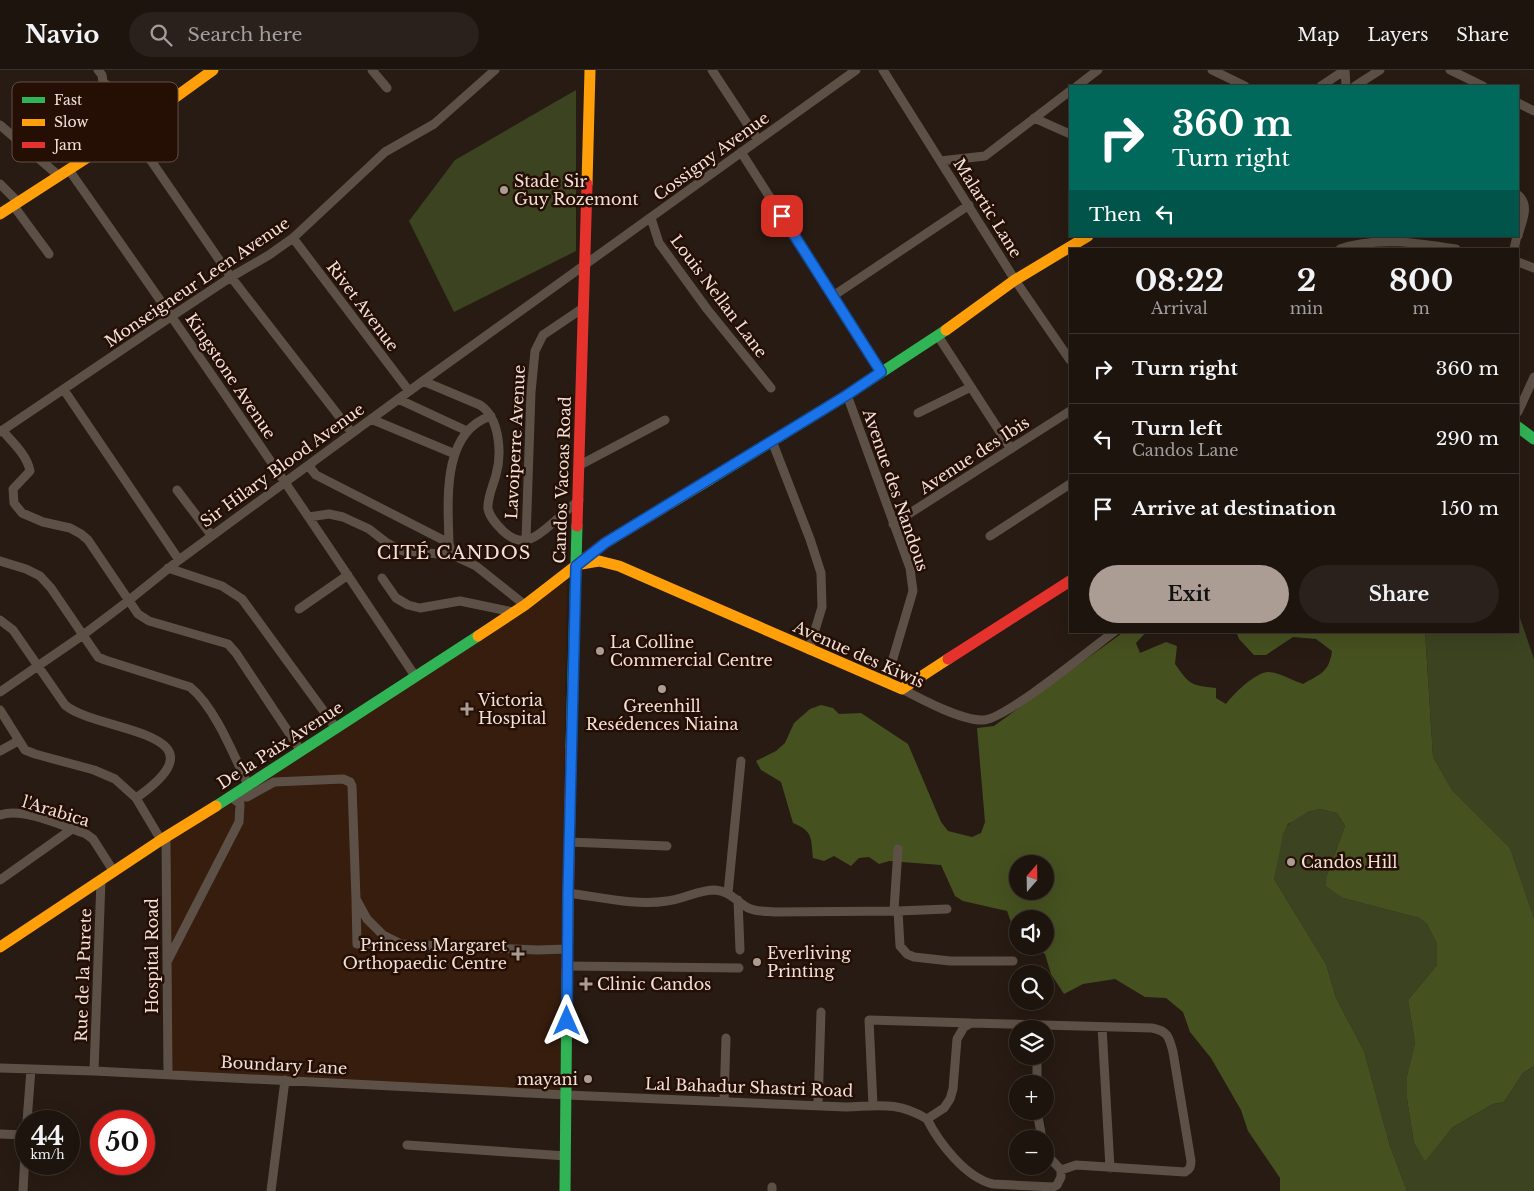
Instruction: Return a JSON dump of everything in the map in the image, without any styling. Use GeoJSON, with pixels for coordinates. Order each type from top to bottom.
{"type":"FeatureCollection","features":[{"type":"Feature","properties":{"kind":"main road"},"geometry":{"type":"LineString","coordinates":[[178,95],[213,70]]}},
{"type":"Feature","properties":{"kind":"main road","name":"Candos Vacoas Road"},"geometry":{"type":"LineString","coordinates":[[565,1191],[569,842],[590,70]]}},
{"type":"Feature","properties":{"kind":"main road"},"geometry":{"type":"LineString","coordinates":[[0,214],[81,162]]}},
{"type":"Feature","properties":{"kind":"main road","name":"De la Paix Avenue"},"geometry":{"type":"LineString","coordinates":[[0,947],[525,605],[605,543],[847,395],[938,336],[1016,280],[1086,237]]}},
{"type":"Feature","properties":{"kind":"main road"},"geometry":{"type":"LineString","coordinates":[[1519,427],[1534,438]]}},
{"type":"Feature","properties":{"kind":"main road","name":"Avenue des Kiwis"},"geometry":{"type":"LineString","coordinates":[[576,566],[599,561],[619,566],[902,689]]}},
{"type":"Feature","properties":{"kind":"main road"},"geometry":{"type":"LineString","coordinates":[[902,689],[1069,582]]}},
{"type":"Feature","properties":{"kind":"street"},"geometry":{"type":"LineString","coordinates":[[98,70],[102,75],[103,82]]}},
{"type":"Feature","properties":{"kind":"street"},"geometry":{"type":"LineString","coordinates":[[372,70],[387,88]]}},
{"type":"Feature","properties":{"kind":"street","name":"Monseigneur Leen Avenue"},"geometry":{"type":"LineString","coordinates":[[1,431],[231,277],[270,255],[293,238],[379,157],[394,146],[434,124],[495,70]]}},
{"type":"Feature","properties":{"kind":"street"},"geometry":{"type":"LineString","coordinates":[[712,70],[758,140]]}},
{"type":"Feature","properties":{"kind":"street","name":"Cossigny Avenue"},"geometry":{"type":"LineString","coordinates":[[584,266],[856,70]]}},
{"type":"Feature","properties":{"kind":"street","name":"Malartic Lane"},"geometry":{"type":"LineString","coordinates":[[883,70],[1016,280],[1069,359]]}},
{"type":"Feature","properties":{"kind":"street"},"geometry":{"type":"LineString","coordinates":[[1077,85],[1098,70]]}},
{"type":"Feature","properties":{"kind":"street"},"geometry":{"type":"LineString","coordinates":[[1212,70],[1243,85]]}},
{"type":"Feature","properties":{"kind":"street"},"geometry":{"type":"LineString","coordinates":[[1322,85],[1345,70]]}},
{"type":"Feature","properties":{"kind":"street"},"geometry":{"type":"LineString","coordinates":[[1345,70],[1346,85]]}},
{"type":"Feature","properties":{"kind":"street"},"geometry":{"type":"LineString","coordinates":[[1357,85],[1380,70]]}},
{"type":"Feature","properties":{"kind":"street"},"geometry":{"type":"LineString","coordinates":[[1450,70],[1481,85]]}},
{"type":"Feature","properties":{"kind":"street"},"geometry":{"type":"LineString","coordinates":[[940,161],[985,156],[1069,92]]}},
{"type":"Feature","properties":{"kind":"street"},"geometry":{"type":"LineString","coordinates":[[1519,104],[1534,111]]}},
{"type":"Feature","properties":{"kind":"street"},"geometry":{"type":"LineString","coordinates":[[1034,118],[1069,134]]}},
{"type":"Feature","properties":{"kind":"street"},"geometry":{"type":"LineString","coordinates":[[0,125],[12,135]]}},
{"type":"Feature","properties":{"kind":"street"},"geometry":{"type":"LineString","coordinates":[[741,152],[881,372]]}},
{"type":"Feature","properties":{"kind":"street"},"geometry":{"type":"LineString","coordinates":[[43,162],[59,176]]}},
{"type":"Feature","properties":{"kind":"street"},"geometry":{"type":"LineString","coordinates":[[152,162],[231,277],[352,433]]}},
{"type":"Feature","properties":{"kind":"street","name":"Kingstone Avenue"},"geometry":{"type":"LineString","coordinates":[[69,170],[172,316],[415,676]]}},
{"type":"Feature","properties":{"kind":"street"},"geometry":{"type":"LineString","coordinates":[[0,184],[16,204],[49,254]]}},
{"type":"Feature","properties":{"kind":"street"},"geometry":{"type":"LineString","coordinates":[[1519,196],[1524,203],[1525,211],[1519,230]]}},
{"type":"Feature","properties":{"kind":"street"},"geometry":{"type":"LineString","coordinates":[[833,296],[969,206]]}},
{"type":"Feature","properties":{"kind":"street","name":"Louis Nellan Lane"},"geometry":{"type":"LineString","coordinates":[[651,218],[659,243],[706,309],[771,388]]}},
{"type":"Feature","properties":{"kind":"street","name":"Rivet Avenue"},"geometry":{"type":"LineString","coordinates":[[293,238],[409,391]]}},
{"type":"Feature","properties":{"kind":"street"},"geometry":{"type":"LineString","coordinates":[[1342,248],[1355,240],[1391,242],[1434,241],[1453,248]]}},
{"type":"Feature","properties":{"kind":"street"},"geometry":{"type":"LineString","coordinates":[[1519,262],[1534,268]]}},
{"type":"Feature","properties":{"kind":"street","name":"Sir Hilary Blood Avenue"},"geometry":{"type":"LineString","coordinates":[[0,692],[83,635],[168,568],[409,391],[584,266]]}},
{"type":"Feature","properties":{"kind":"street","name":"Lavoiperre Avenue"},"geometry":{"type":"LineString","coordinates":[[526,540],[531,392],[535,351],[543,335],[583,308]]}},
{"type":"Feature","properties":{"kind":"street"},"geometry":{"type":"LineString","coordinates":[[938,336],[1010,449]]}},
{"type":"Feature","properties":{"kind":"street"},"geometry":{"type":"LineString","coordinates":[[1519,410],[1534,377]]}},
{"type":"Feature","properties":{"kind":"street"},"geometry":{"type":"LineString","coordinates":[[423,381],[480,405],[487,409],[491,416],[498,440],[499,452],[488,509],[492,519],[507,534],[515,539],[526,540],[538,536],[579,500]]}},
{"type":"Feature","properties":{"kind":"street"},"geometry":{"type":"LineString","coordinates":[[918,413],[971,387]]}},
{"type":"Feature","properties":{"kind":"street"},"geometry":{"type":"LineString","coordinates":[[64,390],[179,560]]}},
{"type":"Feature","properties":{"kind":"street","name":"Avenue des Nandous"},"geometry":{"type":"LineString","coordinates":[[847,395],[910,568],[913,591],[886,682]]}},
{"type":"Feature","properties":{"kind":"street"},"geometry":{"type":"LineString","coordinates":[[398,399],[467,431]]}},
{"type":"Feature","properties":{"kind":"street","name":"Avenue des Ibis"},"geometry":{"type":"LineString","coordinates":[[893,524],[1069,412]]}},
{"type":"Feature","properties":{"kind":"street"},"geometry":{"type":"LineString","coordinates":[[452,555],[449,543],[447,486],[455,454],[467,431],[474,423],[491,416]]}},
{"type":"Feature","properties":{"kind":"street"},"geometry":{"type":"LineString","coordinates":[[371,419],[455,454]]}},
{"type":"Feature","properties":{"kind":"street"},"geometry":{"type":"LineString","coordinates":[[580,465],[666,420]]}},
{"type":"Feature","properties":{"kind":"street"},"geometry":{"type":"LineString","coordinates":[[1,431],[22,454],[29,465],[30,471],[13,489],[14,503],[22,513],[43,522],[70,528],[81,534],[94,548],[138,614],[149,621],[228,644],[236,653],[301,751]]}},
{"type":"Feature","properties":{"kind":"street"},"geometry":{"type":"LineString","coordinates":[[772,441],[810,539],[821,573],[822,606],[809,650]]}},
{"type":"Feature","properties":{"kind":"street"},"geometry":{"type":"LineString","coordinates":[[311,463],[311,469],[316,475],[449,543]]}},
{"type":"Feature","properties":{"kind":"street"},"geometry":{"type":"LineString","coordinates":[[990,536],[1069,485]]}},
{"type":"Feature","properties":{"kind":"street"},"geometry":{"type":"LineString","coordinates":[[177,490],[212,536]]}},
{"type":"Feature","properties":{"kind":"street"},"geometry":{"type":"LineString","coordinates":[[309,517],[329,514],[356,522],[387,543],[403,551],[452,555],[476,566],[525,605]]}},
{"type":"Feature","properties":{"kind":"street"},"geometry":{"type":"LineString","coordinates":[[0,560],[40,576],[51,588],[98,656],[105,660],[178,682],[190,687],[200,695],[248,785]]}},
{"type":"Feature","properties":{"kind":"street"},"geometry":{"type":"LineString","coordinates":[[168,568],[222,586],[242,599],[336,728]]}},
{"type":"Feature","properties":{"kind":"street"},"geometry":{"type":"LineString","coordinates":[[299,609],[348,575]]}},
{"type":"Feature","properties":{"kind":"street"},"geometry":{"type":"LineString","coordinates":[[382,578],[396,598],[408,605],[420,608],[460,602],[513,612]]}},
{"type":"Feature","properties":{"kind":"street"},"geometry":{"type":"LineString","coordinates":[[0,620],[13,630],[36,666],[65,705],[72,711],[126,728],[166,745],[170,753],[170,762],[156,783],[136,798]]}},
{"type":"Feature","properties":{"kind":"street","name":"Avenue des Kiwis"},"geometry":{"type":"LineString","coordinates":[[902,689],[926,702],[973,719],[992,720],[1026,698],[1112,633]]}},
{"type":"Feature","properties":{"kind":"street"},"geometry":{"type":"LineString","coordinates":[[0,710],[25,750],[94,770],[115,779],[136,798],[164,839]]}},
{"type":"Feature","properties":{"kind":"street"},"geometry":{"type":"LineString","coordinates":[[0,751],[18,741]]}},
{"type":"Feature","properties":{"kind":"street"},"geometry":{"type":"LineString","coordinates":[[728,893],[741,761]]}},
{"type":"Feature","properties":{"kind":"street"},"geometry":{"type":"LineString","coordinates":[[230,797],[247,797],[274,782],[343,779],[350,782],[352,786],[357,944],[538,950],[568,949]]}},
{"type":"Feature","properties":{"kind":"street"},"geometry":{"type":"LineString","coordinates":[[166,964],[239,822],[240,804],[230,797]]}},
{"type":"Feature","properties":{"kind":"street","name":"l'Arabica"},"geometry":{"type":"LineString","coordinates":[[0,815],[21,812],[86,834],[93,839],[114,872]]}},
{"type":"Feature","properties":{"kind":"street"},"geometry":{"type":"LineString","coordinates":[[0,880],[72,829]]}},
{"type":"Feature","properties":{"kind":"street","name":"Hospital Road"},"geometry":{"type":"LineString","coordinates":[[164,839],[168,1074]]}},
{"type":"Feature","properties":{"kind":"street"},"geometry":{"type":"LineString","coordinates":[[569,842],[667,846]]}},
{"type":"Feature","properties":{"kind":"street"},"geometry":{"type":"LineString","coordinates":[[898,849],[896,910],[900,946],[907,954],[914,957],[950,961],[1014,961]]}},
{"type":"Feature","properties":{"kind":"street","name":"Rue de la Purete"},"geometry":{"type":"LineString","coordinates":[[94,1071],[101,880]]}},
{"type":"Feature","properties":{"kind":"street"},"geometry":{"type":"LineString","coordinates":[[568,892],[641,903],[668,901],[707,890],[718,890],[728,893],[745,907],[775,912],[947,909]]}},
{"type":"Feature","properties":{"kind":"street"},"geometry":{"type":"LineString","coordinates":[[356,899],[367,920],[392,941],[400,944]]}},
{"type":"Feature","properties":{"kind":"street"},"geometry":{"type":"LineString","coordinates":[[738,900],[740,950]]}},
{"type":"Feature","properties":{"kind":"street"},"geometry":{"type":"LineString","coordinates":[[567,966],[739,968]]}},
{"type":"Feature","properties":{"kind":"street"},"geometry":{"type":"LineString","coordinates":[[818,1106],[821,1012]]}},
{"type":"Feature","properties":{"kind":"street"},"geometry":{"type":"LineString","coordinates":[[873,1106],[869,1020],[1009,1025]]}},
{"type":"Feature","properties":{"kind":"street"},"geometry":{"type":"LineString","coordinates":[[971,1023],[964,1027],[957,1039],[953,1089],[950,1100],[944,1108],[927,1119],[939,1140],[962,1166],[974,1176],[984,1182],[1011,1188],[1053,1188],[1060,1182],[1061,1170],[1054,1162]]}},
{"type":"Feature","properties":{"kind":"street"},"geometry":{"type":"LineString","coordinates":[[1054,1027],[1152,1028],[1162,1030],[1167,1035],[1173,1052],[1191,1166],[1185,1172],[1076,1165],[1061,1170]]}},
{"type":"Feature","properties":{"kind":"street"},"geometry":{"type":"LineString","coordinates":[[1102,1027],[1110,1168]]}},
{"type":"Feature","properties":{"kind":"street"},"geometry":{"type":"LineString","coordinates":[[724,1102],[726,1038]]}},
{"type":"Feature","properties":{"kind":"street","name":"Boundary Lane"},"geometry":{"type":"LineString","coordinates":[[0,1068],[168,1074],[567,1095]]}},
{"type":"Feature","properties":{"kind":"street"},"geometry":{"type":"LineString","coordinates":[[28,1110],[30,1069]]}},
{"type":"Feature","properties":{"kind":"street"},"geometry":{"type":"LineString","coordinates":[[271,1191],[285,1080]]}},
{"type":"Feature","properties":{"kind":"street","name":"Lal Bahadur Shastri Road"},"geometry":{"type":"LineString","coordinates":[[567,1095],[818,1106],[899,1106],[927,1119]]}},
{"type":"Feature","properties":{"kind":"street"},"geometry":{"type":"LineString","coordinates":[[0,1134],[15,1135]]}},
{"type":"Feature","properties":{"kind":"street"},"geometry":{"type":"LineString","coordinates":[[407,1145],[566,1156]]}},
{"type":"Feature","properties":{"kind":"street"},"geometry":{"type":"LineString","coordinates":[[23,1191],[24,1175]]}},
{"type":"Feature","properties":{"kind":"shaded area","name":"Victoria Hospital"},"geometry":{"type":"Polygon","coordinates":[[[567,580],[560,1091],[171,1072],[171,838],[567,580]]]}},
{"type":"Feature","properties":{"kind":"green space","name":"Stade Sir Guy Rozemont"},"geometry":{"type":"Polygon","coordinates":[[[576,90],[576,251],[454,312],[409,221],[455,160],[576,90]]]}},
{"type":"Feature","properties":{"kind":"green space"},"geometry":{"type":"Polygon","coordinates":[[[1519,615],[1534,659],[1534,918],[1510,848],[1452,790],[1433,757],[1425,633],[1519,633],[1519,615]]]}},
{"type":"Feature","properties":{"kind":"green space"},"geometry":{"type":"Polygon","coordinates":[[[1122,633],[1145,633],[1136,643],[1140,653],[1166,642],[1177,646],[1175,664],[1184,676],[1196,685],[1216,688],[1216,698],[1226,704],[1258,675],[1269,672],[1303,684],[1323,672],[1331,658],[1332,651],[1316,639],[1293,637],[1266,655],[1254,655],[1239,639],[1237,633],[1425,633],[1433,757],[1452,790],[1510,848],[1534,918],[1534,1066],[1523,1073],[1504,1102],[1493,1104],[1453,1127],[1425,1161],[1414,1143],[1407,1099],[1407,1076],[1415,1043],[1408,1000],[1437,965],[1437,944],[1427,924],[1419,918],[1343,898],[1326,886],[1327,875],[1345,826],[1337,813],[1320,809],[1308,812],[1288,824],[1283,834],[1274,879],[1326,964],[1336,998],[1364,1051],[1390,1146],[1407,1191],[1280,1191],[1280,1178],[1248,1131],[1241,1110],[1211,1058],[1190,1032],[1183,1012],[1166,998],[1145,997],[1115,979],[1083,984],[1064,994],[1054,979],[1054,965],[1048,965],[1045,955],[1054,955],[1054,910],[1009,910],[1009,916],[1007,911],[963,901],[955,896],[941,865],[889,861],[879,864],[869,857],[859,858],[851,866],[834,856],[824,861],[813,858],[810,836],[808,832],[793,823],[781,782],[761,770],[756,761],[776,751],[785,743],[794,723],[810,709],[821,705],[833,708],[839,714],[861,713],[908,744],[941,822],[948,831],[972,837],[981,833],[985,822],[977,728],[994,726],[1122,633]]]}},
{"type":"Feature","properties":{"kind":"green space"},"geometry":{"type":"Polygon","coordinates":[[[1320,809],[1337,813],[1345,826],[1327,875],[1343,898],[1419,918],[1427,924],[1437,944],[1437,965],[1408,1000],[1415,1043],[1407,1076],[1407,1099],[1414,1143],[1425,1160],[1453,1127],[1493,1104],[1504,1102],[1523,1073],[1534,1066],[1534,1191],[1407,1191],[1390,1146],[1364,1051],[1336,998],[1326,964],[1274,879],[1280,843],[1288,825],[1299,817],[1320,809]]]}},
{"type":"Feature","properties":{"kind":"traffic: fast"},"geometry":{"type":"LineString","coordinates":[[709,480],[847,395],[946,330]]}},
{"type":"Feature","properties":{"kind":"traffic: fast"},"geometry":{"type":"LineString","coordinates":[[1519,428],[1534,439]]}},
{"type":"Feature","properties":{"kind":"traffic: fast"},"geometry":{"type":"LineString","coordinates":[[571,747],[577,526]]}},
{"type":"Feature","properties":{"kind":"traffic: fast"},"geometry":{"type":"LineString","coordinates":[[216,806],[478,636]]}},
{"type":"Feature","properties":{"kind":"traffic: fast"},"geometry":{"type":"LineString","coordinates":[[565,1191],[567,975]]}},
{"type":"Feature","properties":{"kind":"traffic: slow"},"geometry":{"type":"LineString","coordinates":[[178,95],[213,70]]}},
{"type":"Feature","properties":{"kind":"traffic: slow"},"geometry":{"type":"LineString","coordinates":[[587,184],[590,70]]}},
{"type":"Feature","properties":{"kind":"traffic: slow"},"geometry":{"type":"LineString","coordinates":[[0,214],[80,162]]}},
{"type":"Feature","properties":{"kind":"traffic: slow"},"geometry":{"type":"LineString","coordinates":[[946,330],[1015,280],[1086,237]]}},
{"type":"Feature","properties":{"kind":"traffic: slow"},"geometry":{"type":"LineString","coordinates":[[478,636],[525,605],[605,543],[709,480]]}},
{"type":"Feature","properties":{"kind":"traffic: slow"},"geometry":{"type":"LineString","coordinates":[[581,564],[599,561],[619,566],[902,689],[948,659]]}},
{"type":"Feature","properties":{"kind":"traffic: slow"},"geometry":{"type":"LineString","coordinates":[[0,947],[161,840],[216,806]]}},
{"type":"Feature","properties":{"kind":"traffic: jam"},"geometry":{"type":"LineString","coordinates":[[577,526],[587,184]]}},
{"type":"Feature","properties":{"kind":"traffic: jam"},"geometry":{"type":"LineString","coordinates":[[948,659],[1069,582]]}},
{"type":"Feature","properties":{"kind":"traffic: jam"},"geometry":{"type":"LineString","coordinates":[[567,975],[571,747]]}},
{"type":"Feature","properties":{"kind":"place","name":"Stade Sir Guy Rozemont"},"geometry":{"type":"Point","coordinates":[504,190]}},
{"type":"Feature","properties":{"kind":"place","name":"La Colline Commercial Centre"},"geometry":{"type":"Point","coordinates":[600,651]}},
{"type":"Feature","properties":{"kind":"place","name":"Greenhill Resédences Niaina"},"geometry":{"type":"Point","coordinates":[662,689]}},
{"type":"Feature","properties":{"kind":"place","name":"Victoria Hospital"},"geometry":{"type":"Point","coordinates":[467,709]}},
{"type":"Feature","properties":{"kind":"place","name":"Candos Hill"},"geometry":{"type":"Point","coordinates":[1291,862]}},
{"type":"Feature","properties":{"kind":"place","name":"Princess Margaret Orthopaedic Centre"},"geometry":{"type":"Point","coordinates":[518,954]}},
{"type":"Feature","properties":{"kind":"place","name":"Everliving Printing"},"geometry":{"type":"Point","coordinates":[757,962]}},
{"type":"Feature","properties":{"kind":"place","name":"Clinic Candos"},"geometry":{"type":"Point","coordinates":[586,984]}},
{"type":"Feature","properties":{"kind":"place","name":"mayani"},"geometry":{"type":"Point","coordinates":[588,1079]}},
{"type":"Feature","properties":{"kind":"district","name":"CITÉ CANDOS"},"geometry":{"type":"Point","coordinates":[454,553]}},
{"type":"Feature","properties":{"kind":"route"},"geometry":{"type":"LineString","coordinates":[[567,1021],[568,892],[576,566],[605,543],[847,395],[881,372],[782,216]]}}]}
